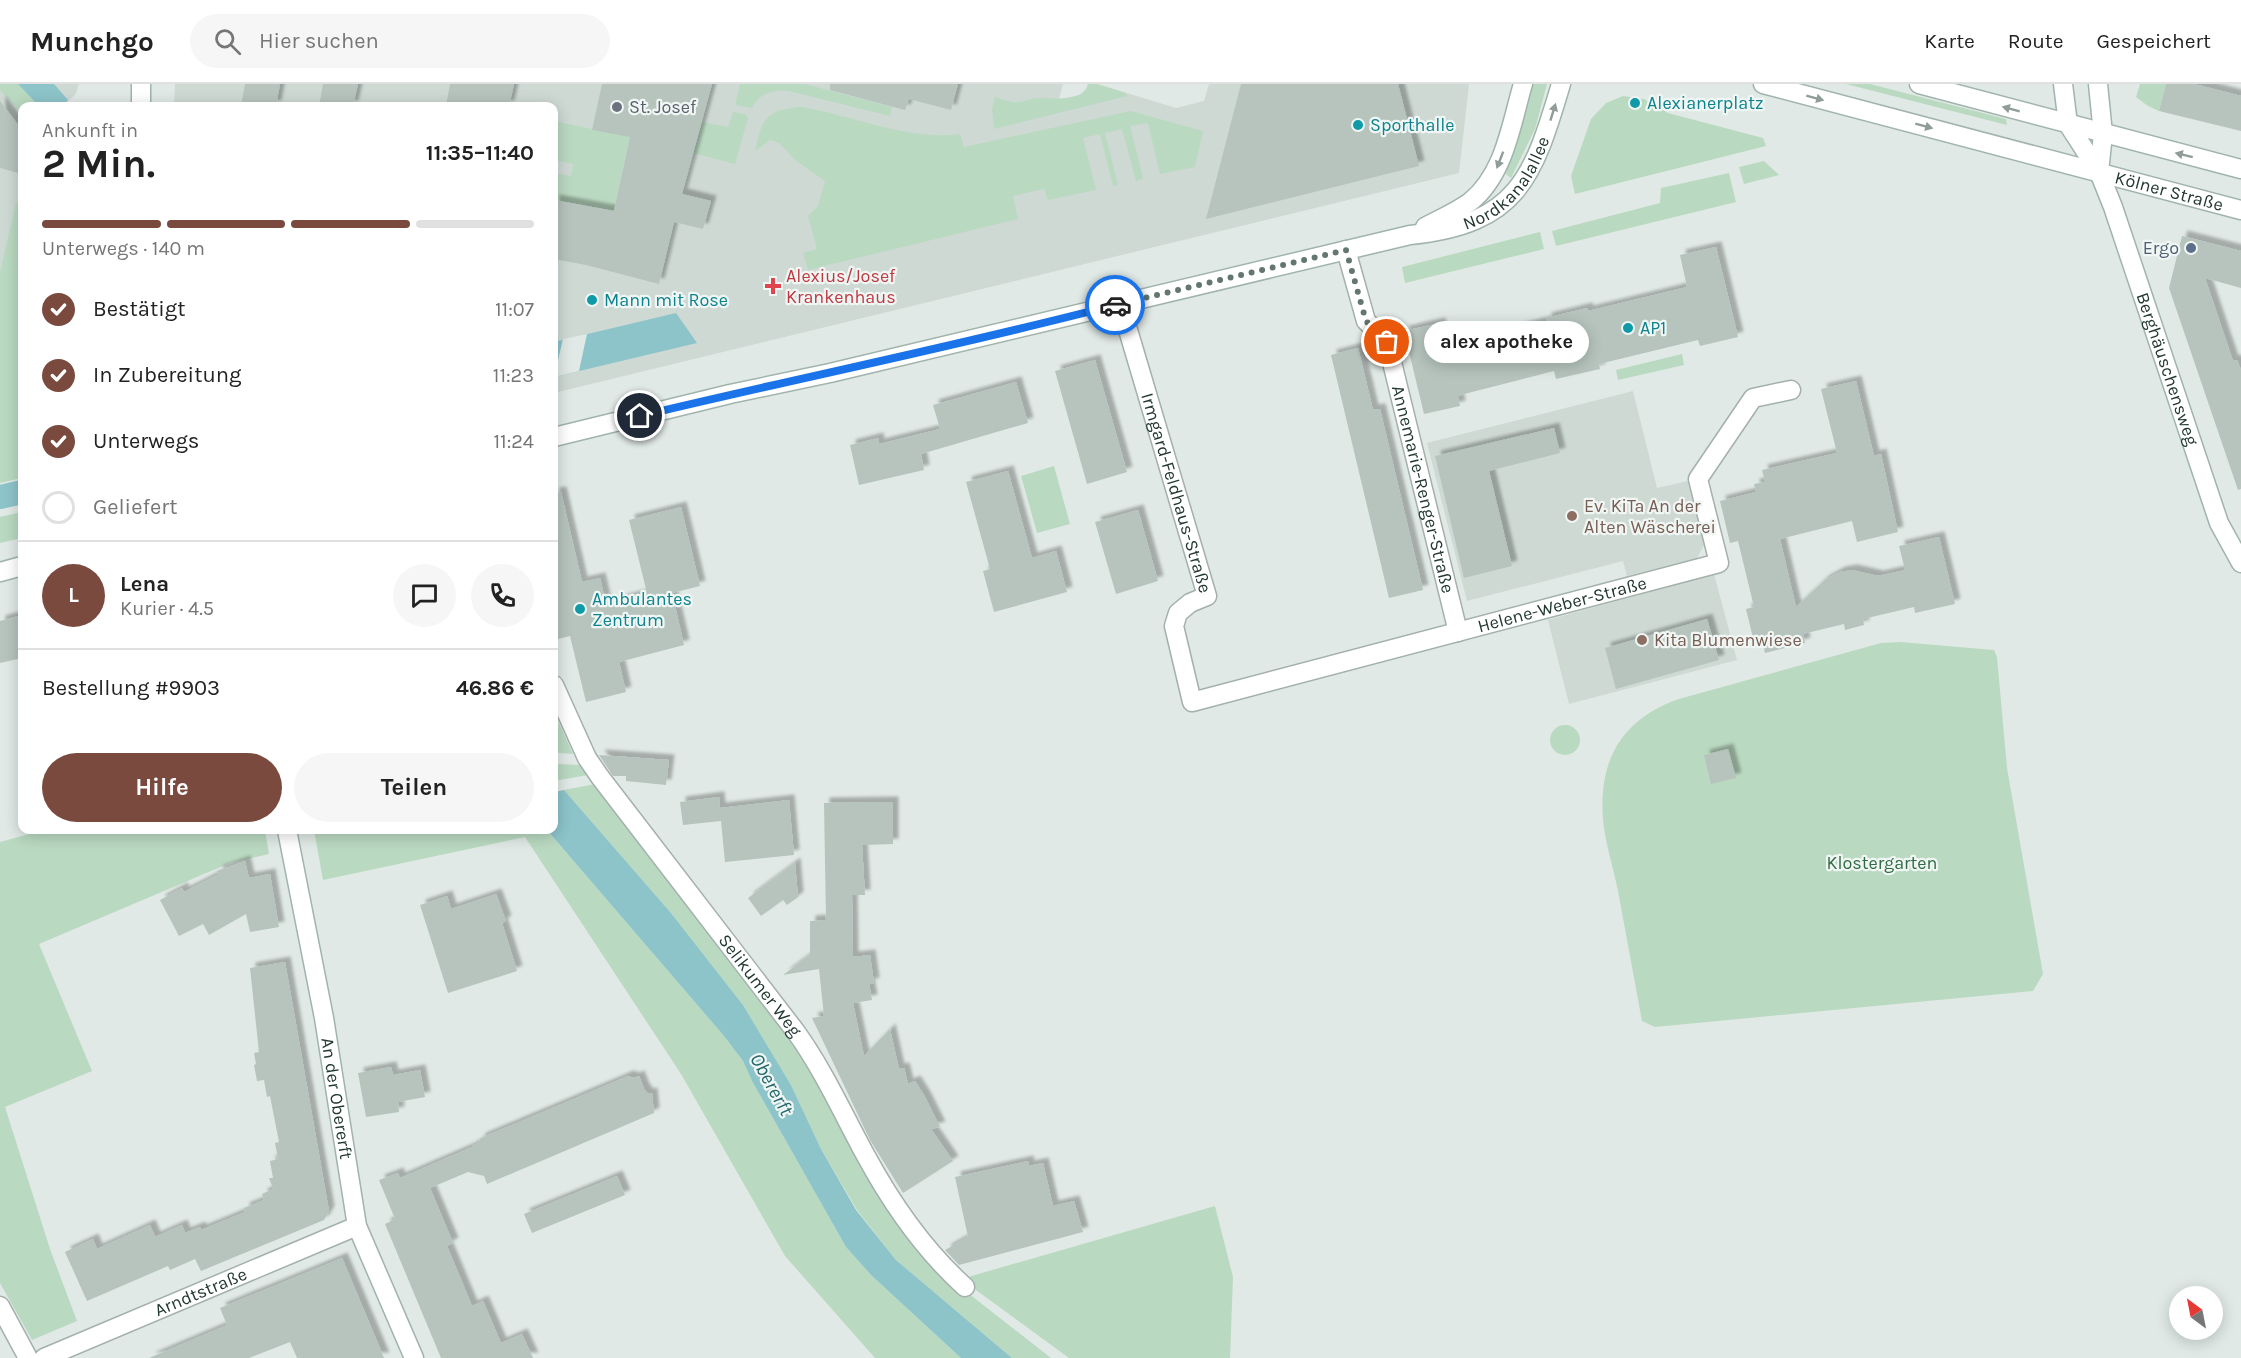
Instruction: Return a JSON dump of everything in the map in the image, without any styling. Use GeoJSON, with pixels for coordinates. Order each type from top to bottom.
{"type":"FeatureCollection","features":[{"type":"Feature","properties":{"kind":"street"},"geometry":{"type":"LineString","coordinates":[[141,84],[141,102]]}},
{"type":"Feature","properties":{"kind":"street","name":"Nordkanalallee"},"geometry":{"type":"LineString","coordinates":[[1410,235],[1456,212],[1483,190],[1494,175],[1502,156],[1523,84]]}},
{"type":"Feature","properties":{"kind":"street","name":"Nordkanalallee"},"geometry":{"type":"LineString","coordinates":[[558,436],[1410,235],[1440,232],[1470,223],[1496,209],[1516,192],[1530,172],[1542,147],[1561,84]]}},
{"type":"Feature","properties":{"kind":"street"},"geometry":{"type":"LineString","coordinates":[[1763,84],[2099,172]]}},
{"type":"Feature","properties":{"kind":"street"},"geometry":{"type":"LineString","coordinates":[[1919,84],[2241,170]]}},
{"type":"Feature","properties":{"kind":"street"},"geometry":{"type":"LineString","coordinates":[[2063,84],[2068,124],[2099,172]]}},
{"type":"Feature","properties":{"kind":"street"},"geometry":{"type":"LineString","coordinates":[[2098,84],[2103,134],[2099,172]]}},
{"type":"Feature","properties":{"kind":"street","name":"Kölner Straße"},"geometry":{"type":"LineString","coordinates":[[2099,172],[2241,210]]}},
{"type":"Feature","properties":{"kind":"street","name":"Berghäuschensweg"},"geometry":{"type":"LineString","coordinates":[[2099,172],[2124,238],[2219,523],[2241,563]]}},
{"type":"Feature","properties":{"kind":"street","name":"Annemarie-Renger-Straße"},"geometry":{"type":"LineString","coordinates":[[1346,250],[1366,321],[1387,342],[1458,632]]}},
{"type":"Feature","properties":{"kind":"street","name":"Irmgard-Feldhaus-Straße"},"geometry":{"type":"LineString","coordinates":[[1120,303],[1207,596],[1190,603],[1178,613],[1174,626],[1192,702]]}},
{"type":"Feature","properties":{"kind":"street","name":"Helene-Weber-Straße"},"geometry":{"type":"LineString","coordinates":[[1192,702],[1719,563],[1698,479],[1753,399],[1791,390]]}},
{"type":"Feature","properties":{"kind":"street"},"geometry":{"type":"LineString","coordinates":[[0,572],[18,567]]}},
{"type":"Feature","properties":{"kind":"street","name":"Selikumer Weg"},"geometry":{"type":"LineString","coordinates":[[558,694],[588,758],[600,777],[809,1050],[867,1158],[907,1222],[932,1256],[965,1287]]}},
{"type":"Feature","properties":{"kind":"street","name":"An der Obererft"},"geometry":{"type":"LineString","coordinates":[[288,834],[301,891],[324,1018],[357,1226],[414,1358]]}},
{"type":"Feature","properties":{"kind":"street","name":"Arndtstraße"},"geometry":{"type":"LineString","coordinates":[[44,1358],[357,1226]]}},
{"type":"Feature","properties":{"kind":"street"},"geometry":{"type":"LineString","coordinates":[[0,1306],[28,1358]]}},
{"type":"Feature","properties":{"kind":"shaded area"},"geometry":{"type":"Polygon","coordinates":[[[0,84],[79,84],[76,93],[68,102],[18,102],[18,204],[16,204],[0,271],[0,84]]]}},
{"type":"Feature","properties":{"kind":"shaded area","name":"Alexius/Josef Krankenhaus"},"geometry":{"type":"Polygon","coordinates":[[[175,84],[1063,84],[1059,99],[1080,95],[1086,91],[1088,84],[1097,84],[1176,108],[1204,101],[1209,84],[1469,84],[1459,173],[558,392],[558,102],[174,102],[175,84]]]}},
{"type":"Feature","properties":{"kind":"shaded area","name":"Ev. KiTa An der Alten Wäscherei"},"geometry":{"type":"Polygon","coordinates":[[[1633,391],[1657,488],[1688,481],[1705,543],[1697,558],[1627,576],[1623,561],[1467,601],[1427,443],[1633,391]]]}},
{"type":"Feature","properties":{"kind":"shaded area","name":"Kita Blumenwiese"},"geometry":{"type":"Polygon","coordinates":[[[1714,574],[1737,660],[1569,704],[1548,620],[1714,574]]]}},
{"type":"Feature","properties":{"kind":"green space"},"geometry":{"type":"Polygon","coordinates":[[[0,84],[18,84],[35,102],[18,102],[18,109],[0,90],[0,84]]]}},
{"type":"Feature","properties":{"kind":"green space"},"geometry":{"type":"Polygon","coordinates":[[[740,84],[805,84],[892,107],[890,116],[783,91],[763,95],[752,108],[735,105],[740,84]]]}},
{"type":"Feature","properties":{"kind":"green space"},"geometry":{"type":"Polygon","coordinates":[[[1088,84],[1097,84],[1126,93],[1127,96],[994,129],[992,109],[995,97],[1015,102],[1034,98],[1066,98],[1080,94],[1088,84]]]}},
{"type":"Feature","properties":{"kind":"green space"},"geometry":{"type":"Polygon","coordinates":[[[1533,84],[1547,84],[1535,129],[1511,178],[1506,174],[1533,84]]]}},
{"type":"Feature","properties":{"kind":"green space"},"geometry":{"type":"Polygon","coordinates":[[[1846,84],[1870,84],[2006,119],[2007,125],[1846,84]]]}},
{"type":"Feature","properties":{"kind":"green space"},"geometry":{"type":"Polygon","coordinates":[[[2140,84],[2166,84],[2159,111],[2136,97],[2140,84]]]}},
{"type":"Feature","properties":{"kind":"green space"},"geometry":{"type":"Polygon","coordinates":[[[1623,96],[1644,99],[1668,113],[1763,138],[1766,146],[1575,194],[1571,176],[1591,119],[1606,103],[1623,96]]]}},
{"type":"Feature","properties":{"kind":"green space"},"geometry":{"type":"Polygon","coordinates":[[[801,107],[900,131],[940,135],[960,134],[964,147],[1131,111],[1203,131],[1195,167],[1160,174],[1148,123],[1130,126],[1143,178],[1136,181],[1122,129],[1105,133],[1118,185],[1113,186],[1100,134],[1083,138],[1096,190],[1048,200],[1044,189],[1013,196],[1018,219],[808,270],[803,253],[817,249],[808,216],[818,206],[825,181],[795,160],[779,143],[770,140],[755,151],[763,123],[768,118],[780,110],[801,107]]]}},
{"type":"Feature","properties":{"kind":"green space"},"geometry":{"type":"Polygon","coordinates":[[[733,112],[745,114],[748,118],[735,164],[693,153],[702,122],[728,127],[733,112]]]}},
{"type":"Feature","properties":{"kind":"green space"},"geometry":{"type":"Polygon","coordinates":[[[558,122],[630,137],[614,211],[558,201],[558,174],[571,176],[573,164],[558,161],[558,122]]]}},
{"type":"Feature","properties":{"kind":"green space"},"geometry":{"type":"Polygon","coordinates":[[[1764,161],[1779,175],[1744,184],[1739,167],[1764,161]]]}},
{"type":"Feature","properties":{"kind":"green space"},"geometry":{"type":"Polygon","coordinates":[[[1729,173],[1736,202],[1556,246],[1552,231],[1660,203],[1661,188],[1729,173]]]}},
{"type":"Feature","properties":{"kind":"green space"},"geometry":{"type":"Polygon","coordinates":[[[16,203],[18,203],[18,479],[0,483],[0,271],[16,203]]]}},
{"type":"Feature","properties":{"kind":"green space"},"geometry":{"type":"Polygon","coordinates":[[[1540,232],[1544,249],[1405,283],[1402,267],[1540,232]]]}},
{"type":"Feature","properties":{"kind":"green space"},"geometry":{"type":"Polygon","coordinates":[[[1682,354],[1684,365],[1618,380],[1616,370],[1682,354]]]}},
{"type":"Feature","properties":{"kind":"green space"},"geometry":{"type":"Polygon","coordinates":[[[1054,466],[1070,524],[1037,533],[1021,476],[1054,466]]]}},
{"type":"Feature","properties":{"kind":"green space"},"geometry":{"type":"Polygon","coordinates":[[[18,513],[18,539],[0,543],[0,517],[18,513]]]}},
{"type":"Feature","properties":{"kind":"green space","name":"Klostergarten"},"geometry":{"type":"Polygon","coordinates":[[[1900,642],[1994,650],[1997,657],[2007,768],[2043,974],[2033,991],[1655,1027],[1642,1021],[1604,828],[1602,806],[1608,765],[1626,733],[1640,719],[1679,699],[1881,643],[1900,642]]]}},
{"type":"Feature","properties":{"kind":"green space"},"geometry":{"type":"Polygon","coordinates":[[[558,721],[573,754],[558,753],[558,721]]]}},
{"type":"Feature","properties":{"kind":"green space"},"geometry":{"type":"Polygon","coordinates":[[[1565,725],[1576,729],[1580,740],[1576,751],[1565,755],[1554,751],[1550,740],[1554,729],[1565,725]]]}},
{"type":"Feature","properties":{"kind":"green space"},"geometry":{"type":"Polygon","coordinates":[[[558,763],[580,765],[588,775],[558,780],[558,763]]]}},
{"type":"Feature","properties":{"kind":"green space"},"geometry":{"type":"Polygon","coordinates":[[[595,784],[744,977],[808,1066],[870,1179],[914,1246],[940,1271],[1051,1358],[1012,1358],[896,1260],[857,1210],[821,1149],[791,1085],[743,1005],[671,913],[564,790],[595,784]]]}},
{"type":"Feature","properties":{"kind":"green space"},"geometry":{"type":"Polygon","coordinates":[[[29,834],[266,834],[269,854],[230,863],[39,944],[92,1071],[5,1107],[50,1249],[77,1321],[32,1340],[0,1283],[0,842],[29,834]]]}},
{"type":"Feature","properties":{"kind":"green space"},"geometry":{"type":"Polygon","coordinates":[[[315,834],[550,834],[743,1061],[752,1081],[846,1247],[871,1275],[961,1358],[875,1358],[785,1256],[681,1074],[525,837],[323,880],[315,834]]]}},
{"type":"Feature","properties":{"kind":"green space"},"geometry":{"type":"Polygon","coordinates":[[[1215,1206],[1233,1277],[1230,1358],[1069,1358],[961,1279],[1215,1206]]]}},
{"type":"Feature","properties":{"kind":"water"},"geometry":{"type":"Polygon","coordinates":[[[18,84],[54,84],[68,100],[66,102],[35,102],[18,84]]]}},
{"type":"Feature","properties":{"kind":"water"},"geometry":{"type":"Polygon","coordinates":[[[676,313],[697,343],[558,376],[558,341],[676,313]]]}},
{"type":"Feature","properties":{"kind":"water","name":"Obererft"},"geometry":{"type":"Polygon","coordinates":[[[564,790],[671,913],[743,1005],[791,1085],[821,1149],[856,1210],[896,1260],[1012,1358],[961,1358],[871,1275],[846,1247],[752,1081],[743,1061],[550,834],[558,834],[558,791],[564,790]]]}},
{"type":"Feature","properties":{"kind":"pier"},"geometry":{"type":"Polygon","coordinates":[[[587,334],[579,371],[558,376],[558,360],[563,339],[587,334]]]}},
{"type":"Feature","properties":{"kind":"building"},"geometry":{"type":"Polygon","coordinates":[[[245,84],[280,84],[277,102],[242,102],[245,84]]]}},
{"type":"Feature","properties":{"kind":"building"},"geometry":{"type":"Polygon","coordinates":[[[323,84],[358,84],[354,102],[320,102],[323,84]]]}},
{"type":"Feature","properties":{"kind":"building"},"geometry":{"type":"Polygon","coordinates":[[[450,84],[514,84],[510,102],[447,102],[450,84]]]}},
{"type":"Feature","properties":{"kind":"building"},"geometry":{"type":"Polygon","coordinates":[[[602,84],[712,84],[682,194],[711,201],[703,229],[674,222],[659,284],[558,260],[558,201],[614,211],[630,137],[592,130],[602,84]]]}},
{"type":"Feature","properties":{"kind":"building"},"geometry":{"type":"Polygon","coordinates":[[[830,84],[958,84],[951,110],[909,99],[905,110],[830,90],[830,84]]]}},
{"type":"Feature","properties":{"kind":"building"},"geometry":{"type":"Polygon","coordinates":[[[1241,84],[1398,84],[1419,166],[1206,219],[1241,84]]]}},
{"type":"Feature","properties":{"kind":"building"},"geometry":{"type":"Polygon","coordinates":[[[2166,84],[2194,84],[2241,96],[2241,131],[2159,111],[2166,84]]]}},
{"type":"Feature","properties":{"kind":"building"},"geometry":{"type":"Polygon","coordinates":[[[0,101],[18,125],[18,173],[0,168],[0,101]]]}},
{"type":"Feature","properties":{"kind":"building"},"geometry":{"type":"Polygon","coordinates":[[[2182,236],[2241,251],[2241,288],[2205,278],[2233,361],[2237,360],[2241,370],[2241,489],[2238,490],[2169,288],[2182,236]]]}},
{"type":"Feature","properties":{"kind":"building","name":"AP1"},"geometry":{"type":"Polygon","coordinates":[[[1716,247],[1738,337],[1700,346],[1698,340],[1599,364],[1600,369],[1556,379],[1554,371],[1458,396],[1460,406],[1424,414],[1404,331],[1440,323],[1445,346],[1547,321],[1546,318],[1587,308],[1588,311],[1687,287],[1680,255],[1716,247]]]}},
{"type":"Feature","properties":{"kind":"building"},"geometry":{"type":"Polygon","coordinates":[[[1358,348],[1373,410],[1380,409],[1423,590],[1389,598],[1331,355],[1358,348]]]}},
{"type":"Feature","properties":{"kind":"building"},"geometry":{"type":"Polygon","coordinates":[[[1095,360],[1127,472],[1087,484],[1055,371],[1095,360]]]}},
{"type":"Feature","properties":{"kind":"building"},"geometry":{"type":"Polygon","coordinates":[[[1856,381],[1874,456],[1881,454],[1898,532],[1857,542],[1852,521],[1780,539],[1796,607],[1825,580],[1840,572],[1852,570],[1878,576],[1905,570],[1899,546],[1939,537],[1955,604],[1915,613],[1914,607],[1863,619],[1864,625],[1845,630],[1844,624],[1803,634],[1805,643],[1765,653],[1763,644],[1755,646],[1746,609],[1754,607],[1738,541],[1730,543],[1720,501],[1756,492],[1754,484],[1765,482],[1762,470],[1837,453],[1821,389],[1856,381]]]}},
{"type":"Feature","properties":{"kind":"building"},"geometry":{"type":"Polygon","coordinates":[[[1016,382],[1028,423],[921,454],[924,470],[859,485],[850,445],[878,438],[879,444],[940,429],[933,405],[1016,382]]]}},
{"type":"Feature","properties":{"kind":"building"},"geometry":{"type":"Polygon","coordinates":[[[1554,428],[1560,453],[1489,471],[1512,566],[1464,578],[1435,456],[1554,428]]]}},
{"type":"Feature","properties":{"kind":"building"},"geometry":{"type":"Polygon","coordinates":[[[1008,471],[1032,558],[1056,551],[1067,592],[994,612],[983,571],[990,569],[966,482],[1008,471]]]}},
{"type":"Feature","properties":{"kind":"building"},"geometry":{"type":"Polygon","coordinates":[[[558,492],[561,492],[582,582],[600,578],[606,604],[647,593],[629,520],[681,507],[700,586],[672,593],[684,645],[619,662],[626,692],[586,702],[570,636],[558,639],[558,492]]]}},
{"type":"Feature","properties":{"kind":"building"},"geometry":{"type":"Polygon","coordinates":[[[1138,510],[1158,581],[1116,594],[1095,522],[1138,510]]]}},
{"type":"Feature","properties":{"kind":"building"},"geometry":{"type":"Polygon","coordinates":[[[18,616],[18,659],[0,663],[0,621],[18,616]]]}},
{"type":"Feature","properties":{"kind":"building"},"geometry":{"type":"Polygon","coordinates":[[[1707,619],[1719,660],[1616,689],[1605,648],[1707,619]]]}},
{"type":"Feature","properties":{"kind":"building"},"geometry":{"type":"Polygon","coordinates":[[[1728,749],[1736,778],[1711,784],[1704,755],[1728,749]]]}},
{"type":"Feature","properties":{"kind":"building"},"geometry":{"type":"Polygon","coordinates":[[[599,755],[669,760],[666,785],[626,781],[626,776],[613,776],[599,755]]]}},
{"type":"Feature","properties":{"kind":"building"},"geometry":{"type":"Polygon","coordinates":[[[719,797],[720,808],[789,800],[794,855],[725,862],[721,821],[683,825],[680,802],[719,797]]]}},
{"type":"Feature","properties":{"kind":"building"},"geometry":{"type":"Polygon","coordinates":[[[893,802],[893,844],[862,845],[865,895],[852,895],[853,957],[870,955],[874,983],[869,984],[872,1000],[853,1003],[864,1056],[890,1029],[899,1069],[904,1068],[908,1084],[915,1081],[925,1097],[940,1127],[931,1129],[953,1161],[903,1193],[870,1140],[812,1018],[824,1016],[819,969],[783,975],[810,955],[810,921],[826,920],[824,803],[893,802]]]}},
{"type":"Feature","properties":{"kind":"building"},"geometry":{"type":"Polygon","coordinates":[[[245,861],[249,878],[270,874],[279,927],[250,932],[246,914],[209,935],[203,924],[179,936],[160,900],[182,888],[184,892],[219,874],[217,871],[245,861]]]}},
{"type":"Feature","properties":{"kind":"building"},"geometry":{"type":"Polygon","coordinates":[[[795,863],[798,897],[787,905],[783,900],[761,916],[748,898],[795,863]]]}},
{"type":"Feature","properties":{"kind":"building"},"geometry":{"type":"Polygon","coordinates":[[[496,894],[506,921],[502,923],[517,971],[448,993],[420,905],[447,896],[451,909],[496,894]]]}},
{"type":"Feature","properties":{"kind":"building"},"geometry":{"type":"Polygon","coordinates":[[[285,962],[329,1211],[324,1220],[201,1271],[195,1259],[170,1270],[168,1266],[87,1301],[65,1252],[93,1239],[97,1249],[150,1225],[155,1237],[182,1225],[185,1233],[200,1227],[201,1230],[245,1212],[244,1208],[264,1200],[262,1194],[273,1189],[269,1178],[273,1178],[270,1161],[278,1159],[275,1143],[279,1142],[270,1096],[267,1097],[264,1080],[257,1081],[254,1065],[256,1064],[254,1053],[259,1052],[250,968],[285,962]]]}},
{"type":"Feature","properties":{"kind":"building"},"geometry":{"type":"Polygon","coordinates":[[[391,1067],[393,1075],[420,1070],[425,1097],[398,1102],[399,1112],[366,1117],[358,1073],[391,1067]]]}},
{"type":"Feature","properties":{"kind":"building"},"geometry":{"type":"Polygon","coordinates":[[[628,1076],[634,1078],[639,1076],[644,1089],[648,1094],[652,1093],[654,1113],[487,1184],[484,1176],[468,1172],[430,1188],[453,1243],[447,1246],[472,1306],[483,1301],[501,1343],[522,1334],[533,1358],[441,1358],[385,1224],[395,1219],[379,1180],[398,1173],[400,1178],[472,1147],[481,1138],[628,1076]]]}},
{"type":"Feature","properties":{"kind":"building"},"geometry":{"type":"Polygon","coordinates":[[[1028,1161],[1029,1166],[1043,1163],[1053,1206],[1074,1201],[1083,1232],[959,1265],[945,1250],[968,1237],[955,1177],[1028,1161]]]}},
{"type":"Feature","properties":{"kind":"building"},"geometry":{"type":"Polygon","coordinates":[[[617,1176],[625,1195],[532,1233],[524,1214],[617,1176]]]}},
{"type":"Feature","properties":{"kind":"building"},"geometry":{"type":"Polygon","coordinates":[[[342,1258],[384,1358],[297,1358],[290,1342],[249,1358],[149,1358],[227,1325],[220,1308],[342,1258]]]}},
{"type":"Feature","properties":{"kind":"waterway"},"geometry":{"type":"LineString","coordinates":[[0,497],[18,493]]}},
{"type":"Feature","properties":{"kind":"way so far"},"geometry":{"type":"LineString","coordinates":[[1115,305],[1346,250],[1366,321],[1387,342]]}},
{"type":"Feature","properties":{"kind":"place","name":"Alexianerplatz"},"geometry":{"type":"Point","coordinates":[1635,103]}},
{"type":"Feature","properties":{"kind":"place","name":"St. Josef"},"geometry":{"type":"Point","coordinates":[617,107]}},
{"type":"Feature","properties":{"kind":"place","name":"Sporthalle"},"geometry":{"type":"Point","coordinates":[1358,125]}},
{"type":"Feature","properties":{"kind":"place","name":"Ergo"},"geometry":{"type":"Point","coordinates":[2191,248]}},
{"type":"Feature","properties":{"kind":"place","name":"Alexius/Josef Krankenhaus"},"geometry":{"type":"Point","coordinates":[773,286]}},
{"type":"Feature","properties":{"kind":"place","name":"Mann mit Rose"},"geometry":{"type":"Point","coordinates":[592,300]}},
{"type":"Feature","properties":{"kind":"place","name":"AP1"},"geometry":{"type":"Point","coordinates":[1628,328]}},
{"type":"Feature","properties":{"kind":"place","name":"alex apotheke"},"geometry":{"type":"Point","coordinates":[1387,342]}},
{"type":"Feature","properties":{"kind":"place","name":"Ev. KiTa An der Alten Wäscherei"},"geometry":{"type":"Point","coordinates":[1572,516]}},
{"type":"Feature","properties":{"kind":"place","name":"Ambulantes Zentrum"},"geometry":{"type":"Point","coordinates":[580,609]}},
{"type":"Feature","properties":{"kind":"place","name":"Kita Blumenwiese"},"geometry":{"type":"Point","coordinates":[1642,640]}},
{"type":"Feature","properties":{"kind":"route"},"geometry":{"type":"LineString","coordinates":[[640,416],[1115,305]]}}]}
